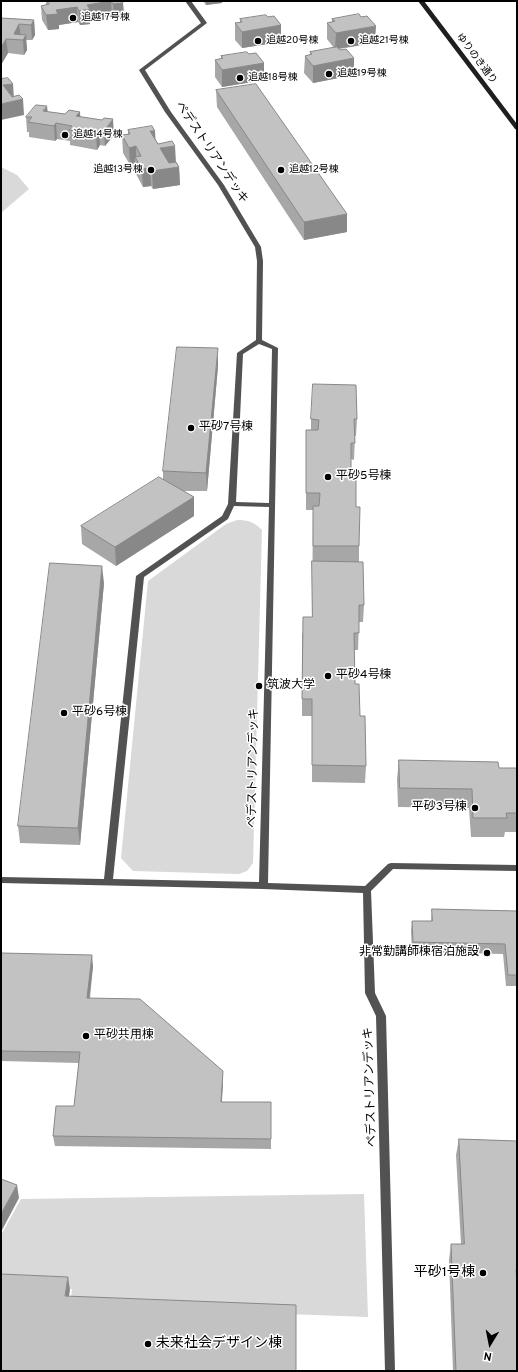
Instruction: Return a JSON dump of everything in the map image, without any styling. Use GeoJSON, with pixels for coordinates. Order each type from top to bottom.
{"type":"FeatureCollection","features":[{"type":"Feature","properties":{"kind":"street","name":"ペデストリアンデッキ"},"geometry":{"type":"LineString","coordinates":[[188,1],[204,24],[142,70],[168,112],[221,185],[258,247],[260,261],[259,341],[275,348],[263,886]]}},
{"type":"Feature","properties":{"kind":"street","name":"ゆりのき通り"},"geometry":{"type":"LineString","coordinates":[[420,1],[517,128]]}},
{"type":"Feature","properties":{"kind":"street"},"geometry":{"type":"LineString","coordinates":[[108,883],[140,576],[225,517],[232,504],[240,353],[259,341]]}},
{"type":"Feature","properties":{"kind":"street"},"geometry":{"type":"LineString","coordinates":[[232,504],[272,505]]}},
{"type":"Feature","properties":{"kind":"street"},"geometry":{"type":"LineString","coordinates":[[1,880],[367,890],[391,866],[517,868]]}},
{"type":"Feature","properties":{"kind":"street","name":"ペデストリアンデッキ"},"geometry":{"type":"LineString","coordinates":[[367,890],[370,993],[381,1016],[390,1371]]}},
{"type":"Feature","properties":{"kind":"shaded area"},"geometry":{"type":"Polygon","coordinates":[[[1,167],[17,175],[29,189],[1,213],[1,167]]]}},
{"type":"Feature","properties":{"kind":"shaded area"},"geometry":{"type":"Polygon","coordinates":[[[237,520],[251,522],[262,530],[253,863],[247,871],[239,874],[133,871],[121,858],[148,581],[226,524],[237,520]]]}},
{"type":"Feature","properties":{"kind":"shaded area"},"geometry":{"type":"Polygon","coordinates":[[[364,1194],[368,1317],[70,1306],[72,1289],[1,1285],[1,1235],[21,1199],[364,1194]]]}},
{"type":"Feature","properties":{"kind":"building"},"geometry":{"type":"Polygon","coordinates":[[[47,1],[111,1],[87,5],[90,9],[79,11],[77,7],[56,10],[58,14],[46,15],[41,6],[49,4],[47,1]]]}},
{"type":"Feature","properties":{"kind":"building"},"geometry":{"type":"Polygon","coordinates":[[[111,1],[122,1],[123,3],[113,4],[111,1]]]}},
{"type":"Feature","properties":{"kind":"building"},"geometry":{"type":"Polygon","coordinates":[[[359,14],[361,17],[367,16],[376,26],[336,33],[327,23],[335,21],[332,19],[359,14]]]}},
{"type":"Feature","properties":{"kind":"building"},"geometry":{"type":"Polygon","coordinates":[[[266,15],[268,17],[274,16],[281,25],[242,32],[235,23],[242,22],[240,19],[266,15]]]}},
{"type":"Feature","properties":{"kind":"building"},"geometry":{"type":"Polygon","coordinates":[[[1,18],[34,20],[31,25],[19,24],[14,34],[26,35],[23,40],[6,39],[1,48],[1,18]]]}},
{"type":"Feature","properties":{"kind":"building"},"geometry":{"type":"Polygon","coordinates":[[[337,47],[340,50],[346,49],[354,58],[313,66],[305,56],[312,54],[310,52],[337,47]]]}},
{"type":"Feature","properties":{"kind":"building"},"geometry":{"type":"Polygon","coordinates":[[[247,52],[249,54],[256,53],[264,63],[222,70],[215,60],[223,58],[221,56],[247,52]]]}},
{"type":"Feature","properties":{"kind":"building"},"geometry":{"type":"Polygon","coordinates":[[[8,78],[13,84],[3,85],[12,97],[19,95],[23,99],[1,104],[1,79],[8,78]]]}},
{"type":"Feature","properties":{"kind":"building","name":"追越12号棟"},"geometry":{"type":"Polygon","coordinates":[[[256,84],[347,214],[304,222],[216,90],[256,84]]]}},
{"type":"Feature","properties":{"kind":"building"},"geometry":{"type":"Polygon","coordinates":[[[36,105],[47,106],[43,111],[65,114],[69,110],[80,112],[76,116],[102,120],[104,118],[113,119],[104,131],[99,130],[96,134],[69,130],[72,126],[56,123],[54,126],[28,122],[32,117],[26,117],[36,105]]]}},
{"type":"Feature","properties":{"kind":"building"},"geometry":{"type":"Polygon","coordinates":[[[152,126],[155,131],[150,131],[158,144],[172,141],[175,146],[160,148],[169,163],[176,162],[179,167],[152,171],[150,168],[142,169],[135,157],[141,156],[136,146],[129,148],[122,135],[130,134],[128,130],[152,126]]]}},
{"type":"Feature","properties":{"kind":"building","name":"平砂7号棟"},"geometry":{"type":"Polygon","coordinates":[[[177,347],[218,348],[206,473],[163,471],[177,347]]]}},
{"type":"Feature","properties":{"kind":"building","name":"平砂5号棟"},"geometry":{"type":"Polygon","coordinates":[[[313,384],[356,385],[357,419],[354,419],[355,443],[351,443],[351,479],[356,479],[356,507],[360,507],[359,546],[313,546],[313,506],[319,506],[320,493],[306,493],[306,430],[318,430],[319,420],[311,419],[313,384]]]}},
{"type":"Feature","properties":{"kind":"building"},"geometry":{"type":"Polygon","coordinates":[[[159,477],[194,497],[115,547],[81,526],[159,477]]]}},
{"type":"Feature","properties":{"kind":"building","name":"平砂4号棟"},"geometry":{"type":"Polygon","coordinates":[[[312,561],[363,562],[364,605],[359,605],[359,633],[354,633],[355,684],[359,684],[360,716],[365,716],[366,766],[312,765],[312,699],[302,699],[303,617],[312,617],[312,561]]]}},
{"type":"Feature","properties":{"kind":"building","name":"平砂6号棟"},"geometry":{"type":"Polygon","coordinates":[[[50,563],[102,566],[78,828],[18,826],[50,563]]]}},
{"type":"Feature","properties":{"kind":"building"},"geometry":{"type":"Polygon","coordinates":[[[399,760],[498,762],[499,768],[517,768],[517,813],[506,813],[507,818],[473,818],[472,789],[400,788],[399,760]]]}},
{"type":"Feature","properties":{"kind":"building","name":"非常勤講師棟宿泊施設"},"geometry":{"type":"Polygon","coordinates":[[[432,909],[517,911],[517,975],[508,975],[505,944],[413,942],[412,921],[432,921],[432,909]]]}},
{"type":"Feature","properties":{"kind":"building","name":"平砂共用棟"},"geometry":{"type":"Polygon","coordinates":[[[1,953],[92,955],[87,998],[140,999],[223,1071],[221,1102],[271,1102],[271,1139],[53,1136],[56,1106],[74,1106],[80,1052],[1,1051],[1,953]]]}},
{"type":"Feature","properties":{"kind":"building","name":"平砂1号棟"},"geometry":{"type":"Polygon","coordinates":[[[459,1139],[517,1141],[517,1371],[456,1371],[451,1244],[464,1244],[459,1139]]]}},
{"type":"Feature","properties":{"kind":"building"},"geometry":{"type":"Polygon","coordinates":[[[1,1179],[17,1185],[1,1214],[1,1179]]]}},
{"type":"Feature","properties":{"kind":"building","name":"未来社会デザイン棟"},"geometry":{"type":"Polygon","coordinates":[[[1,1274],[68,1277],[65,1296],[296,1305],[296,1371],[1,1371],[1,1274]]]}},
{"type":"Feature","properties":{"kind":"place","name":"追越17号棟"},"geometry":{"type":"Point","coordinates":[73,18]}},
{"type":"Feature","properties":{"kind":"place","name":"追越20号棟"},"geometry":{"type":"Point","coordinates":[258,41]}},
{"type":"Feature","properties":{"kind":"place","name":"追越21号棟"},"geometry":{"type":"Point","coordinates":[351,41]}},
{"type":"Feature","properties":{"kind":"place","name":"追越19号棟"},"geometry":{"type":"Point","coordinates":[329,74]}},
{"type":"Feature","properties":{"kind":"place","name":"追越18号棟"},"geometry":{"type":"Point","coordinates":[240,78]}},
{"type":"Feature","properties":{"kind":"place","name":"追越14号棟"},"geometry":{"type":"Point","coordinates":[65,135]}},
{"type":"Feature","properties":{"kind":"place","name":"追越13号棟"},"geometry":{"type":"Point","coordinates":[151,170]}},
{"type":"Feature","properties":{"kind":"place","name":"追越12号棟"},"geometry":{"type":"Point","coordinates":[281,170]}},
{"type":"Feature","properties":{"kind":"place","name":"平砂7号棟"},"geometry":{"type":"Point","coordinates":[191,428]}},
{"type":"Feature","properties":{"kind":"place","name":"平砂5号棟"},"geometry":{"type":"Point","coordinates":[328,477]}},
{"type":"Feature","properties":{"kind":"place","name":"平砂4号棟"},"geometry":{"type":"Point","coordinates":[328,676]}},
{"type":"Feature","properties":{"kind":"place","name":"筑波大学"},"geometry":{"type":"Point","coordinates":[259,686]}},
{"type":"Feature","properties":{"kind":"place","name":"平砂6号棟"},"geometry":{"type":"Point","coordinates":[64,713]}},
{"type":"Feature","properties":{"kind":"place","name":"平砂3号棟"},"geometry":{"type":"Point","coordinates":[475,808]}},
{"type":"Feature","properties":{"kind":"place","name":"非常勤講師棟宿泊施設"},"geometry":{"type":"Point","coordinates":[487,953]}},
{"type":"Feature","properties":{"kind":"place","name":"平砂共用棟"},"geometry":{"type":"Point","coordinates":[86,1036]}},
{"type":"Feature","properties":{"kind":"place","name":"平砂1号棟"},"geometry":{"type":"Point","coordinates":[483,1273]}},
{"type":"Feature","properties":{"kind":"place","name":"未来社会デザイン棟"},"geometry":{"type":"Point","coordinates":[148,1344]}}]}
